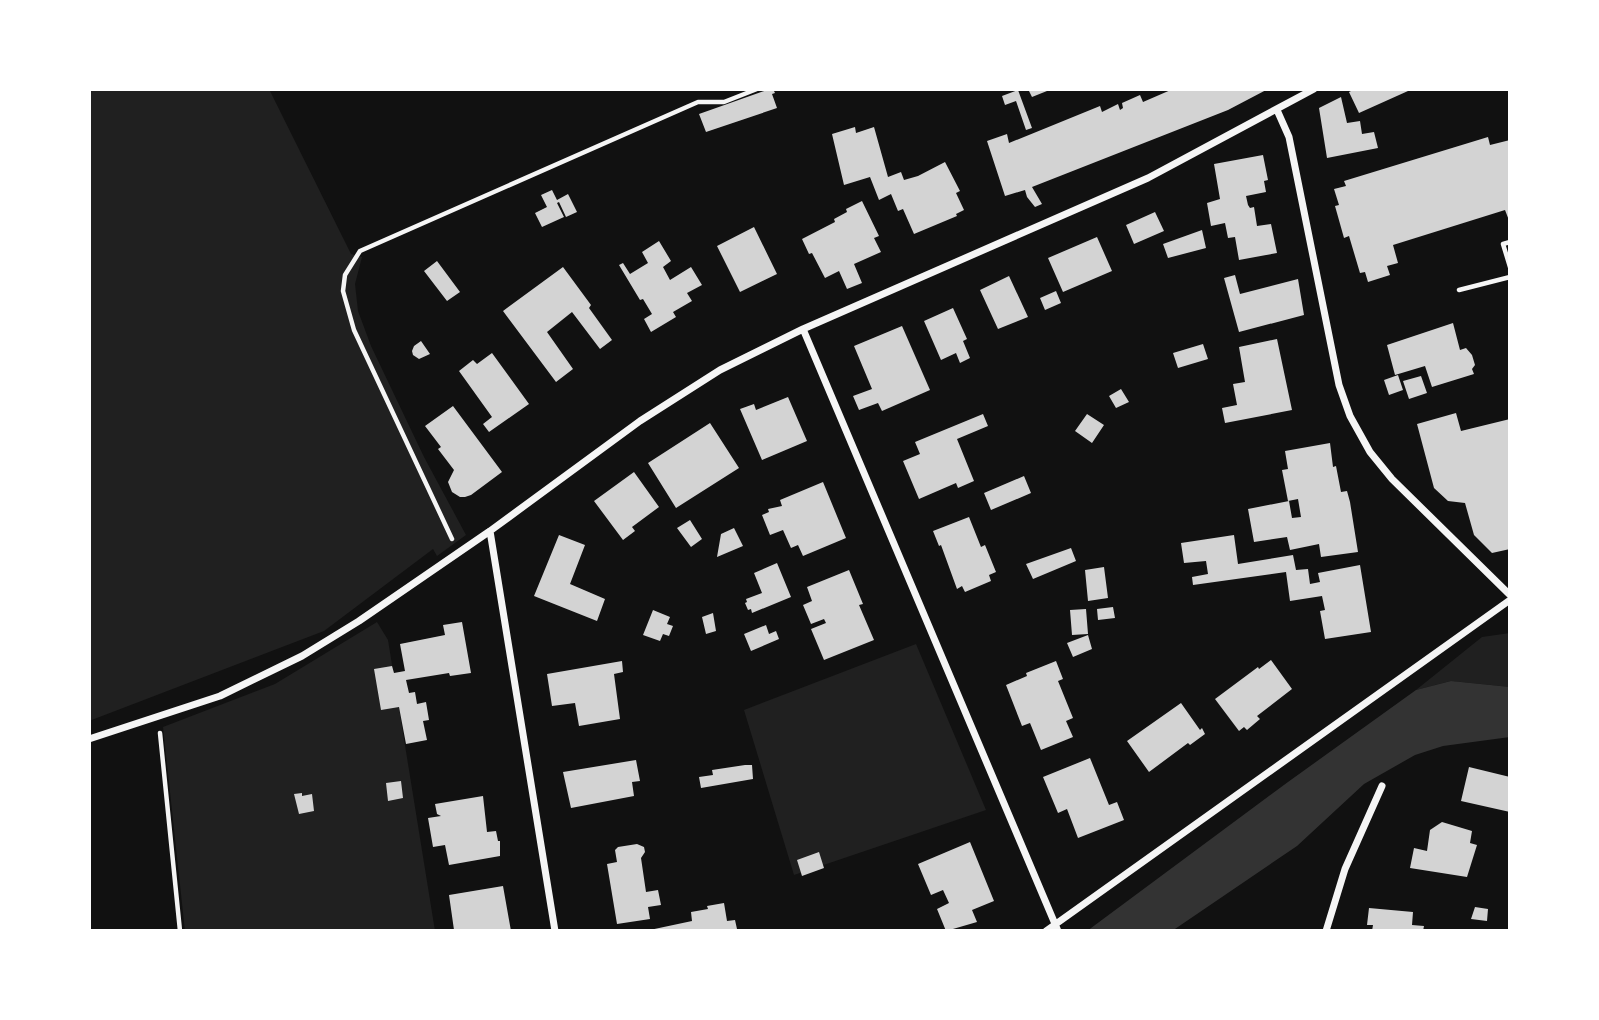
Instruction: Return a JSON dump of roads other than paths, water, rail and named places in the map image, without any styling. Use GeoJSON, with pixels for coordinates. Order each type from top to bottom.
{"type":"FeatureCollection","features":[{"type":"Feature","properties":{"kind":"street"},"geometry":{"type":"LineString","coordinates":[[89,739],[220,696],[302,656],[359,621],[652,414],[720,370],[803,329],[1148,178],[1314,89]]}},
{"type":"Feature","properties":{"kind":"street"},"geometry":{"type":"LineString","coordinates":[[1046,931],[1056,927],[1510,598],[1392,479],[1370,452],[1350,416],[1334,360],[1289,137],[1277,110]]}},
{"type":"Feature","properties":{"kind":"street"},"geometry":{"type":"LineString","coordinates":[[803,329],[1056,927]]}},
{"type":"Feature","properties":{"kind":"street"},"geometry":{"type":"LineString","coordinates":[[490,531],[555,931]]}},
{"type":"Feature","properties":{"kind":"street"},"geometry":{"type":"LineString","coordinates":[[1326,931],[1346,869],[1382,786]]}}]}
